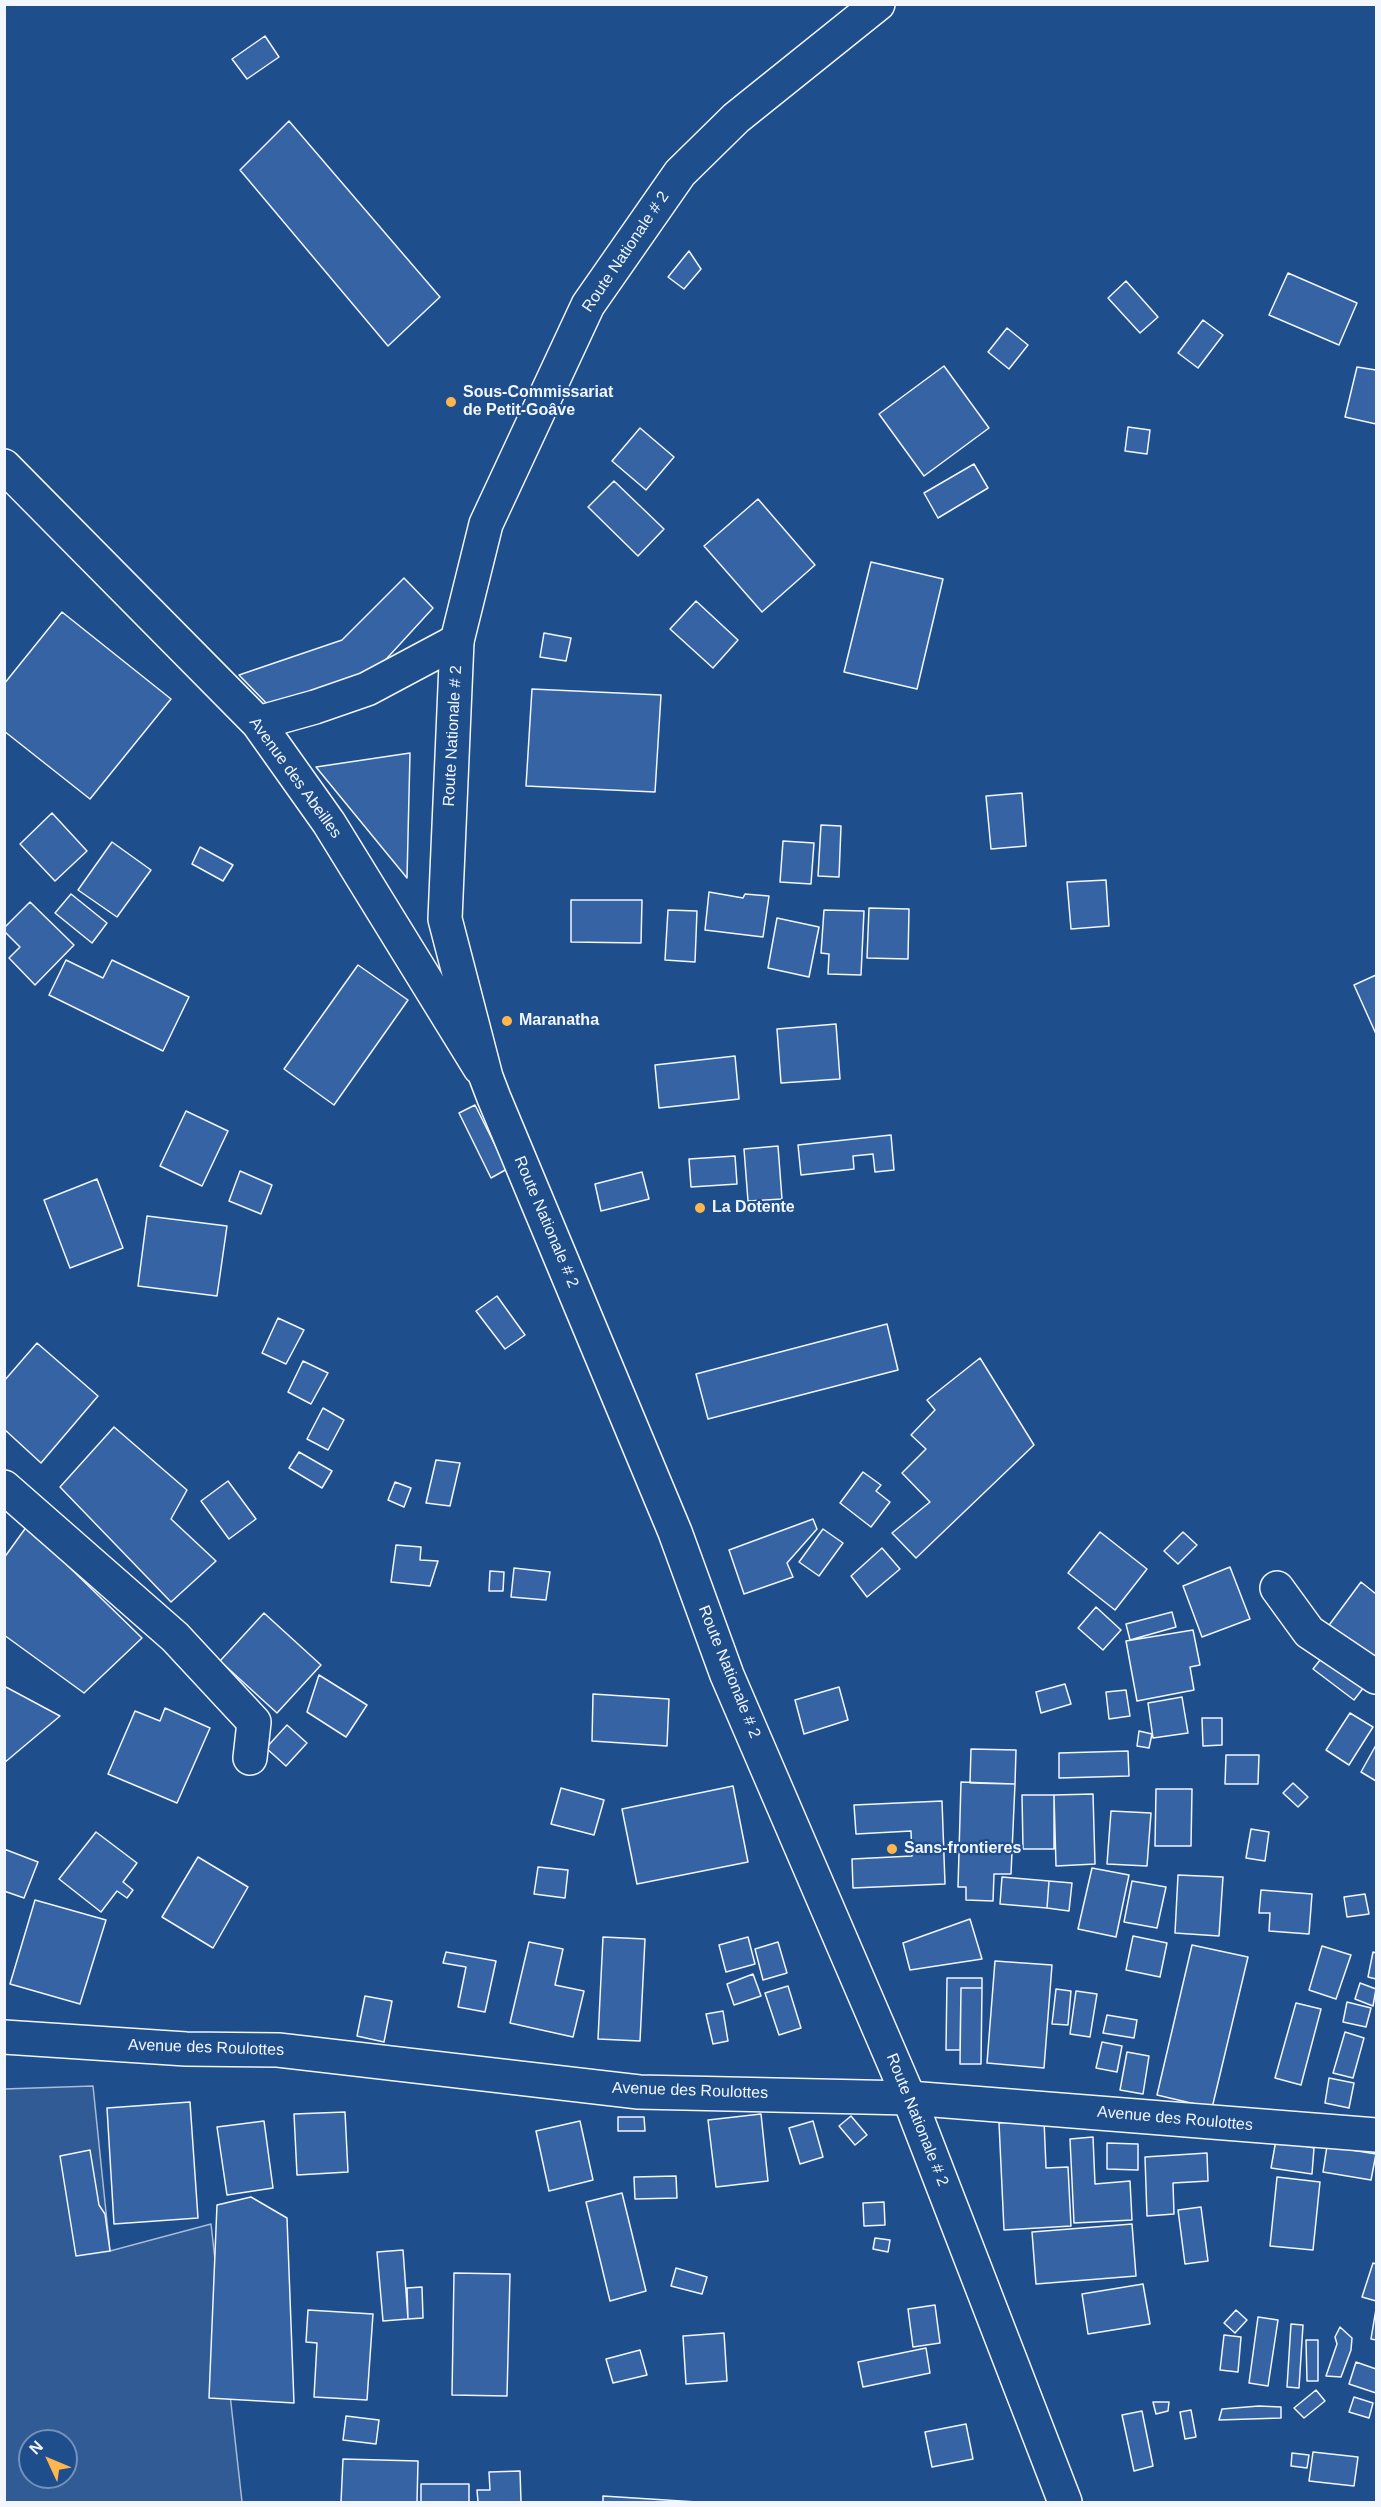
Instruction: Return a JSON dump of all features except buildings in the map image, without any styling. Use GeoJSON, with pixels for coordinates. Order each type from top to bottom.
{"type":"FeatureCollection","features":[{"type":"Feature","properties":{"kind":"street","name":"Route Nationale # 2"},"geometry":{"type":"LineString","coordinates":[[867,8],[736,118],[680,173],[588,305],[486,524],[457,641],[445,919],[486,1077],[675,1532],[727,1675],[909,2098],[1065,2502]]}},
{"type":"Feature","properties":{"kind":"street","name":"Avenue des Abeilles"},"geometry":{"type":"LineString","coordinates":[[4,466],[258,723],[329,823],[486,1077]]}},
{"type":"Feature","properties":{"kind":"street"},"geometry":{"type":"LineString","coordinates":[[258,723],[367,689],[457,641]]}},
{"type":"Feature","properties":{"kind":"street"},"geometry":{"type":"LineString","coordinates":[[4,1487],[175,1637],[254,1722],[250,1758]]}},
{"type":"Feature","properties":{"kind":"street"},"geometry":{"type":"LineString","coordinates":[[1277,1588],[1309,1632],[1377,1677]]}},
{"type":"Feature","properties":{"kind":"street","name":"Avenue des Roulottes"},"geometry":{"type":"LineString","coordinates":[[4,2037],[186,2049],[279,2050],[639,2092],[909,2098],[1377,2135]]}},
{"type":"Feature","properties":{"kind":"shaded area"},"geometry":{"type":"Polygon","coordinates":[[[93,2086],[110,2251],[211,2224],[242,2502],[5,2502],[4,2089],[93,2086]]]}},
{"type":"Feature","properties":{"kind":"place","name":"Sous-Commissariat de Petit-Goâve"},"geometry":{"type":"Point","coordinates":[451,402]}},
{"type":"Feature","properties":{"kind":"place","name":"Maranatha"},"geometry":{"type":"Point","coordinates":[507,1021]}},
{"type":"Feature","properties":{"kind":"place","name":"La Dotente"},"geometry":{"type":"Point","coordinates":[700,1208]}},
{"type":"Feature","properties":{"kind":"place","name":"Sans-frontieres"},"geometry":{"type":"Point","coordinates":[892,1849]}}]}
